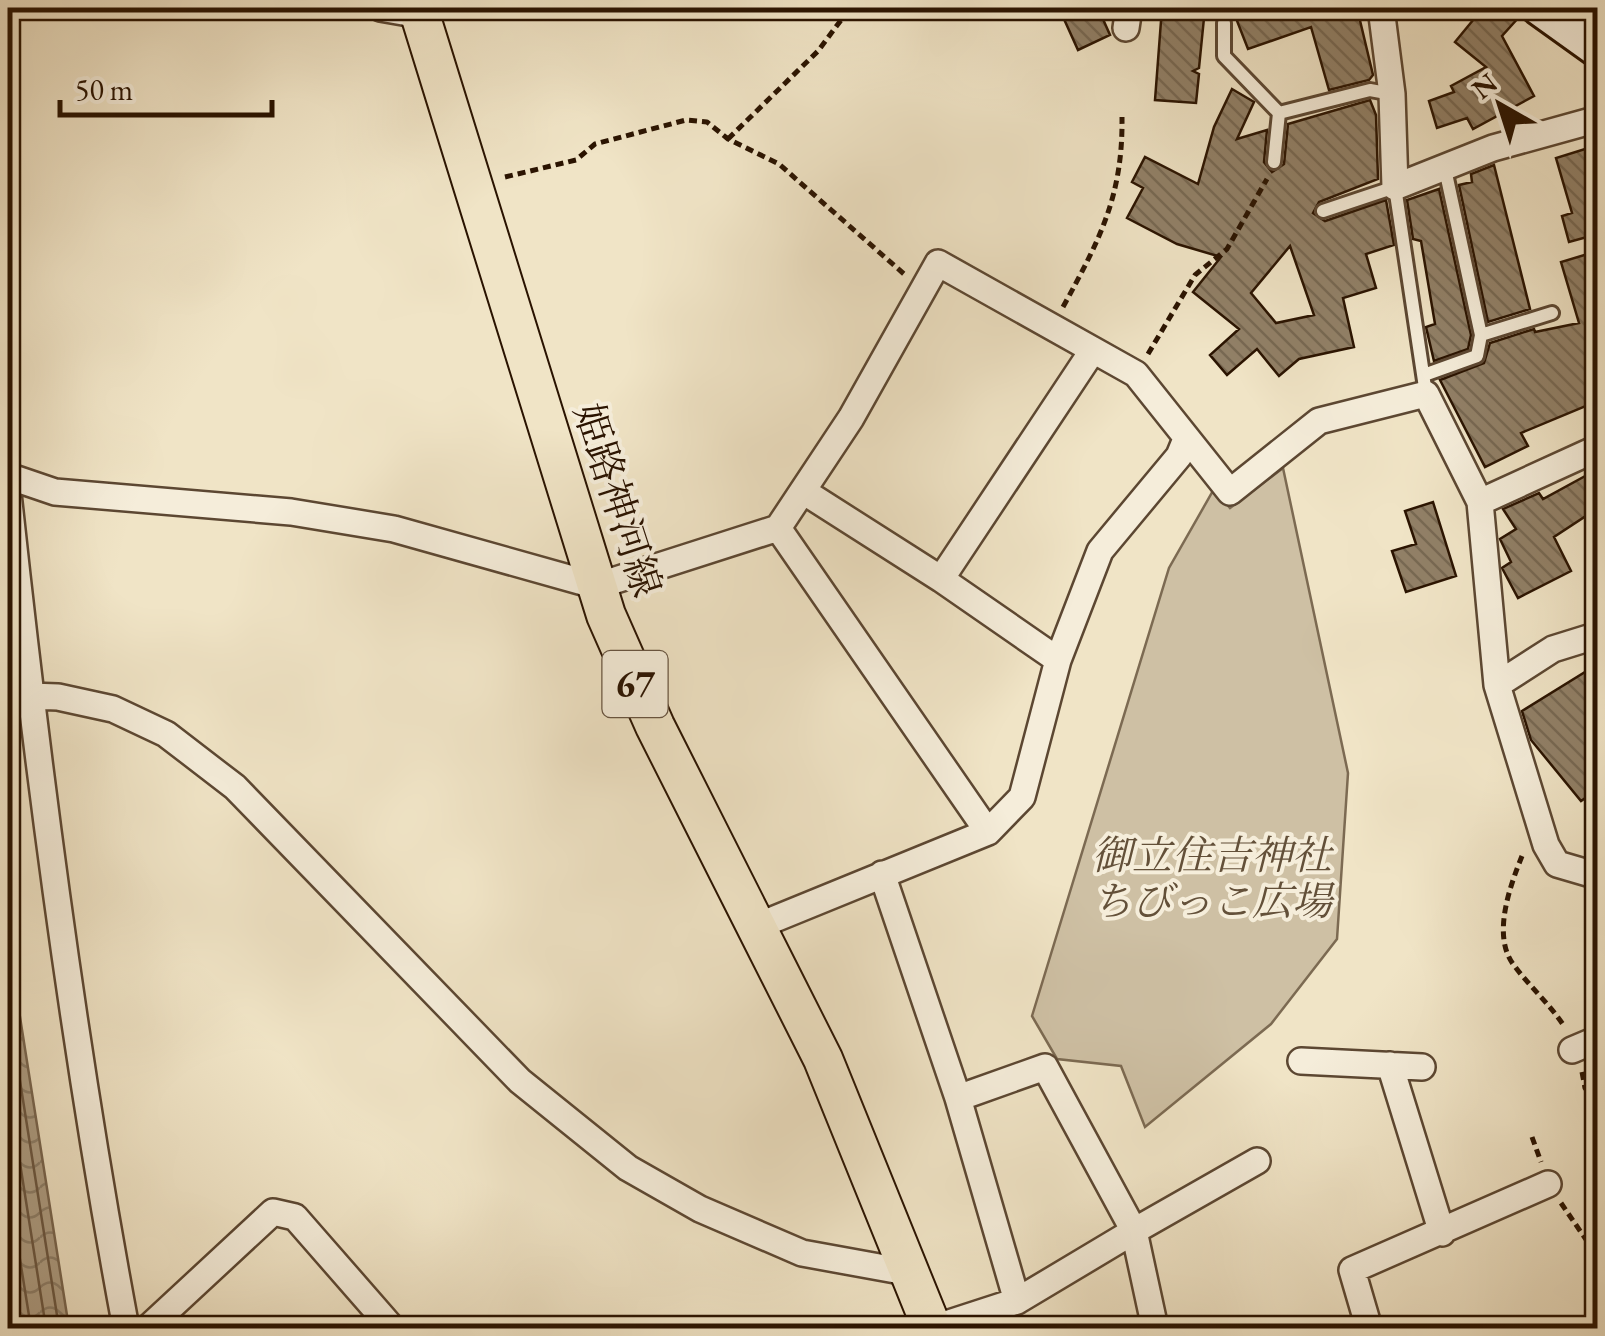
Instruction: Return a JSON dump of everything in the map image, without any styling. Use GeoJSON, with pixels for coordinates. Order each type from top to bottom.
{"type":"FeatureCollection","features":[{"type":"Feature","properties":{"kind":"main road"},"geometry":{"type":"LineString","coordinates":[[1538,8],[1598,51]]}},
{"type":"Feature","properties":{"kind":"main road","name":"姫路神河線"},"geometry":{"type":"LineString","coordinates":[[419,11],[597,586],[647,710],[823,1059],[933,1328]]}},
{"type":"Feature","properties":{"kind":"street"},"geometry":{"type":"LineString","coordinates":[[380,8],[419,11]]}},
{"type":"Feature","properties":{"kind":"street"},"geometry":{"type":"LineString","coordinates":[[1381,8],[1392,94],[1395,187],[1493,148],[1596,126]]}},
{"type":"Feature","properties":{"kind":"street"},"geometry":{"type":"LineString","coordinates":[[8,476],[55,492],[290,512],[394,529],[597,586],[778,528],[851,418],[938,263],[1136,374],[1230,492],[1319,421],[1425,385],[1480,502],[1497,685],[1538,818],[1556,864],[1598,876]]}},
{"type":"Feature","properties":{"kind":"street"},"geometry":{"type":"LineString","coordinates":[[941,579],[1094,350]]}},
{"type":"Feature","properties":{"kind":"street"},"geometry":{"type":"LineString","coordinates":[[755,927],[988,832],[1022,797],[1058,660],[1100,551],[1179,456],[1186,440]]}},
{"type":"Feature","properties":{"kind":"street"},"geometry":{"type":"LineString","coordinates":[[1480,502],[1598,448]]}},
{"type":"Feature","properties":{"kind":"street"},"geometry":{"type":"LineString","coordinates":[[803,490],[1058,660]]}},
{"type":"Feature","properties":{"kind":"street"},"geometry":{"type":"LineString","coordinates":[[8,494],[52,887],[86,1114],[126,1328]]}},
{"type":"Feature","properties":{"kind":"street"},"geometry":{"type":"LineString","coordinates":[[778,528],[988,832]]}},
{"type":"Feature","properties":{"kind":"street"},"geometry":{"type":"LineString","coordinates":[[1497,685],[1553,650],[1598,636]]}},
{"type":"Feature","properties":{"kind":"street"},"geometry":{"type":"LineString","coordinates":[[30,696],[58,697],[113,709],[166,734],[236,787],[520,1081],[628,1168],[700,1208],[802,1254],[912,1274]]}},
{"type":"Feature","properties":{"kind":"street"},"geometry":{"type":"LineString","coordinates":[[882,874],[958,1098],[1017,1300]]}},
{"type":"Feature","properties":{"kind":"street"},"geometry":{"type":"LineString","coordinates":[[1302,1061],[1422,1066]]}},
{"type":"Feature","properties":{"kind":"street"},"geometry":{"type":"LineString","coordinates":[[1390,1065],[1442,1232]]}},
{"type":"Feature","properties":{"kind":"street"},"geometry":{"type":"LineString","coordinates":[[958,1098],[1045,1068],[1134,1231],[1155,1328]]}},
{"type":"Feature","properties":{"kind":"street"},"geometry":{"type":"LineString","coordinates":[[933,1328],[1017,1300],[1258,1161]]}},
{"type":"Feature","properties":{"kind":"street"},"geometry":{"type":"LineString","coordinates":[[1369,1328],[1352,1270],[1548,1184]]}},
{"type":"Feature","properties":{"kind":"street"},"geometry":{"type":"LineString","coordinates":[[148,1328],[273,1212],[295,1217],[392,1328]]}},
{"type":"Feature","properties":{"kind":"lane"},"geometry":{"type":"LineString","coordinates":[[1224,23],[1224,56],[1279,114],[1274,162]]}},
{"type":"Feature","properties":{"kind":"lane"},"geometry":{"type":"LineString","coordinates":[[1279,114],[1370,90],[1392,94]]}},
{"type":"Feature","properties":{"kind":"lane"},"geometry":{"type":"LineString","coordinates":[[1323,211],[1395,187],[1425,385],[1477,356],[1482,335],[1444,169]]}},
{"type":"Feature","properties":{"kind":"lane"},"geometry":{"type":"LineString","coordinates":[[1482,335],[1552,313]]}},
{"type":"Feature","properties":{"kind":"path"},"geometry":{"type":"LineString","coordinates":[[728,139],[818,50],[850,8]]}},
{"type":"Feature","properties":{"kind":"path"},"geometry":{"type":"LineString","coordinates":[[1052,327],[1108,216],[1122,166],[1122,118]]}},
{"type":"Feature","properties":{"kind":"path"},"geometry":{"type":"LineString","coordinates":[[472,184],[551,168],[576,160],[596,144],[686,120],[708,122],[728,139],[779,164],[886,261],[924,288]]}},
{"type":"Feature","properties":{"kind":"path"},"geometry":{"type":"LineString","coordinates":[[1136,374],[1196,275],[1227,249],[1274,162]]}},
{"type":"Feature","properties":{"kind":"path"},"geometry":{"type":"LineString","coordinates":[[1538,818],[1512,880],[1502,938],[1511,962],[1583,1045],[1585,1088],[1598,1105]]}},
{"type":"Feature","properties":{"kind":"green space","name":"御立住吉神社 ちびっこ広場"},"geometry":{"type":"Polygon","coordinates":[[[1283,468],[1348,773],[1337,939],[1271,1024],[1145,1127],[1121,1066],[1057,1059],[1032,1016],[1169,568],[1214,489],[1230,508],[1283,468]]]}},
{"type":"Feature","properties":{"kind":"water"},"geometry":{"type":"Polygon","coordinates":[[[8,926],[14,979],[69,1328],[8,1328],[8,926]]]}},
{"type":"Feature","properties":{"kind":"building"},"geometry":{"type":"Polygon","coordinates":[[[1059,8],[1098,8],[1110,35],[1078,50],[1059,8]]]}},
{"type":"Feature","properties":{"kind":"building"},"geometry":{"type":"Polygon","coordinates":[[[1162,8],[1205,8],[1199,68],[1193,71],[1199,74],[1196,103],[1155,100],[1162,8]]]}},
{"type":"Feature","properties":{"kind":"building"},"geometry":{"type":"Polygon","coordinates":[[[1232,8],[1357,8],[1373,75],[1369,80],[1329,90],[1311,27],[1248,49],[1232,8]]]}},
{"type":"Feature","properties":{"kind":"building"},"geometry":{"type":"Polygon","coordinates":[[[1483,8],[1518,8],[1520,16],[1502,36],[1534,96],[1473,129],[1467,118],[1437,128],[1429,101],[1454,92],[1451,86],[1486,67],[1455,42],[1483,8]]]}},
{"type":"Feature","properties":{"kind":"building"},"geometry":{"type":"Polygon","coordinates":[[[1232,89],[1254,102],[1237,139],[1267,130],[1264,162],[1272,172],[1284,164],[1288,124],[1370,100],[1376,115],[1378,179],[1319,202],[1313,213],[1325,221],[1386,200],[1394,245],[1366,254],[1376,288],[1343,298],[1354,347],[1299,359],[1279,376],[1257,349],[1227,375],[1210,355],[1239,329],[1193,292],[1221,257],[1177,244],[1127,218],[1143,188],[1132,182],[1145,157],[1198,184],[1214,127],[1232,89]],[[1290,246],[1251,293],[1276,323],[1314,315],[1290,246]]]}},
{"type":"Feature","properties":{"kind":"building"},"geometry":{"type":"Polygon","coordinates":[[[1598,145],[1598,234],[1569,242],[1562,216],[1572,213],[1556,158],[1598,145]]]}},
{"type":"Feature","properties":{"kind":"building"},"geometry":{"type":"Polygon","coordinates":[[[1494,165],[1530,309],[1488,322],[1459,185],[1472,182],[1471,174],[1494,165]]]}},
{"type":"Feature","properties":{"kind":"building"},"geometry":{"type":"Polygon","coordinates":[[[1439,189],[1471,335],[1468,349],[1434,361],[1426,327],[1435,324],[1421,241],[1413,239],[1407,200],[1439,189]]]}},
{"type":"Feature","properties":{"kind":"building"},"geometry":{"type":"Polygon","coordinates":[[[1591,253],[1598,274],[1598,401],[1521,433],[1528,446],[1485,467],[1440,380],[1484,363],[1490,343],[1534,329],[1535,332],[1579,323],[1561,262],[1591,253]]]}},
{"type":"Feature","properties":{"kind":"building"},"geometry":{"type":"Polygon","coordinates":[[[1598,469],[1598,508],[1554,537],[1571,571],[1518,598],[1502,568],[1511,562],[1500,539],[1516,529],[1503,509],[1539,493],[1543,499],[1598,469]]]}},
{"type":"Feature","properties":{"kind":"building"},"geometry":{"type":"Polygon","coordinates":[[[1433,502],[1456,576],[1406,592],[1392,551],[1416,544],[1405,511],[1433,502]]]}},
{"type":"Feature","properties":{"kind":"building"},"geometry":{"type":"Polygon","coordinates":[[[1598,664],[1598,789],[1581,801],[1531,740],[1522,711],[1598,664]]]}}]}
